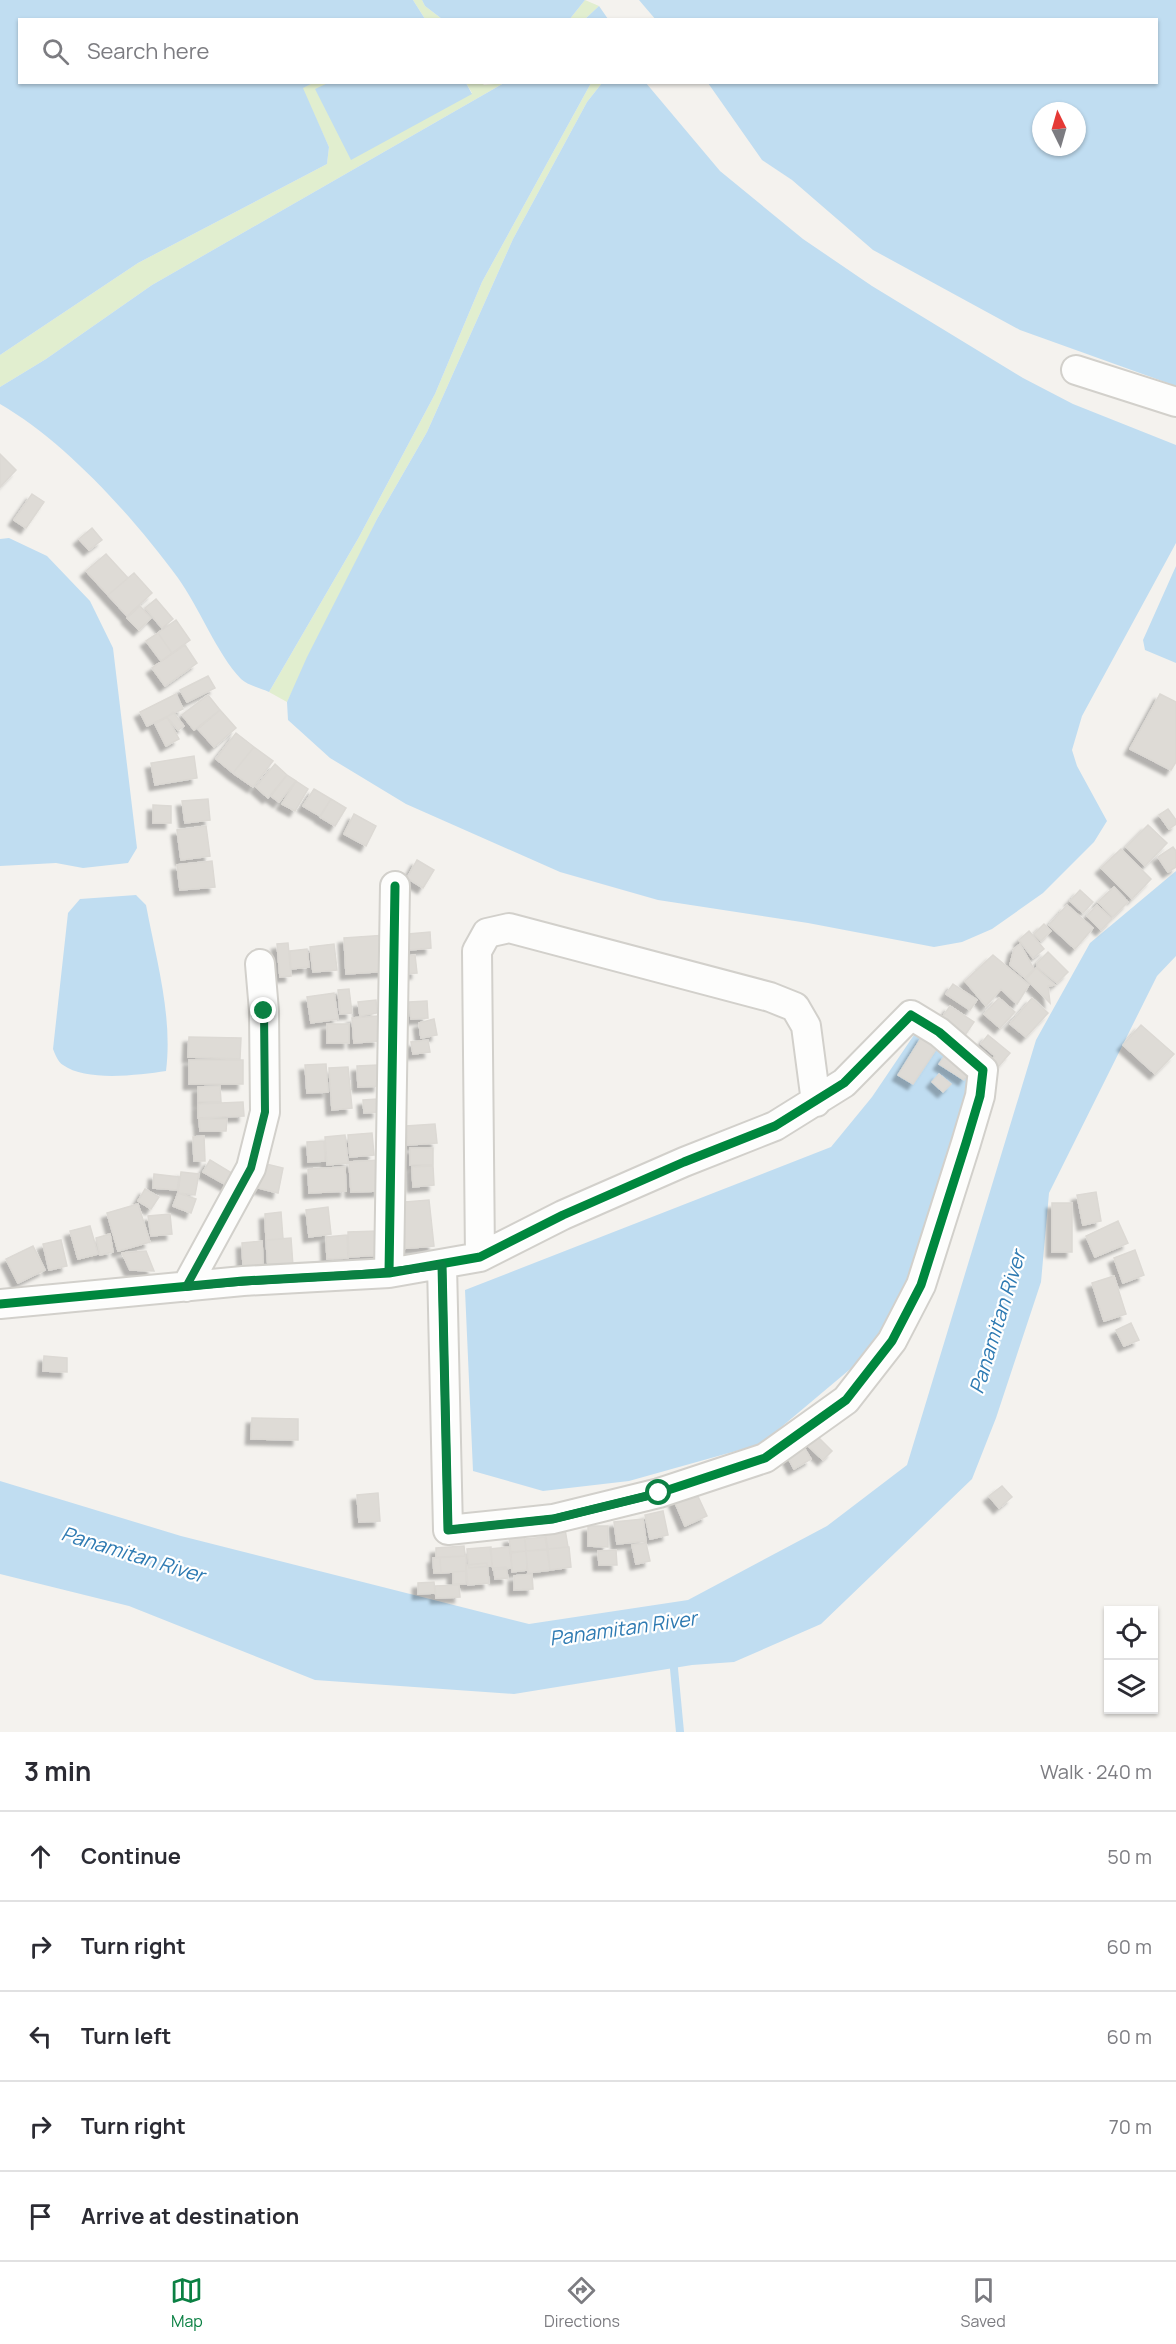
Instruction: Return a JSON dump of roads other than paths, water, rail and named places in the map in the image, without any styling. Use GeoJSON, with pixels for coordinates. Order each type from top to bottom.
{"type":"FeatureCollection","features":[{"type":"Feature","properties":{"kind":"street"},"geometry":{"type":"LineString","coordinates":[[1076,370],[1176,402]]}},
{"type":"Feature","properties":{"kind":"street"},"geometry":{"type":"LineString","coordinates":[[389,1273],[395,886]]}},
{"type":"Feature","properties":{"kind":"street"},"geometry":{"type":"LineString","coordinates":[[480,1257],[477,951],[488,933],[509,928],[770,997],[795,1007],[806,1026],[816,1102]]}},
{"type":"Feature","properties":{"kind":"street"},"geometry":{"type":"LineString","coordinates":[[186,1287],[251,1168],[265,1112],[264,1011],[260,964]]}},
{"type":"Feature","properties":{"kind":"street"},"geometry":{"type":"LineString","coordinates":[[0,1304],[243,1281],[389,1273],[480,1257],[563,1215],[684,1162],[775,1126],[844,1083],[911,1015],[939,1032],[983,1070],[980,1095],[948,1207],[921,1285],[892,1341],[846,1400],[765,1458],[659,1493],[553,1519],[448,1530],[442,1265]]}},
{"type":"Feature","properties":{"kind":"water"},"geometry":{"type":"Polygon","coordinates":[[[0,0],[413,0],[424,18],[18,18],[18,84],[311,84],[303,88],[329,147],[327,164],[138,263],[0,355],[0,0]]]}},
{"type":"Feature","properties":{"kind":"water"},"geometry":{"type":"Polygon","coordinates":[[[422,0],[585,0],[571,18],[441,18],[425,6],[422,0]]]}},
{"type":"Feature","properties":{"kind":"water"},"geometry":{"type":"Polygon","coordinates":[[[639,0],[1176,0],[1176,386],[1020,330],[873,250],[792,180],[762,160],[709,84],[1158,84],[1158,18],[654,18],[639,0]]]}},
{"type":"Feature","properties":{"kind":"water"},"geometry":{"type":"Polygon","coordinates":[[[599,6],[607,18],[586,18],[599,6]]]}},
{"type":"Feature","properties":{"kind":"water"},"geometry":{"type":"Polygon","coordinates":[[[326,84],[467,84],[472,94],[351,160],[315,89],[326,84]]]}},
{"type":"Feature","properties":{"kind":"water"},"geometry":{"type":"Polygon","coordinates":[[[502,84],[590,84],[482,282],[435,394],[359,537],[269,692],[250,685],[232,669],[178,578],[140,530],[97,482],[49,439],[0,404],[0,387],[46,359],[152,285],[502,84]]]}},
{"type":"Feature","properties":{"kind":"water"},"geometry":{"type":"Polygon","coordinates":[[[601,84],[647,84],[720,171],[803,239],[872,286],[1023,378],[1073,404],[1176,445],[1176,543],[1082,716],[1072,750],[1077,766],[1107,821],[1094,842],[1043,893],[992,929],[962,942],[934,947],[808,923],[658,900],[560,872],[406,804],[330,758],[288,720],[287,702],[307,657],[377,519],[427,432],[513,239],[587,102],[601,84]]]}},
{"type":"Feature","properties":{"kind":"water"},"geometry":{"type":"Polygon","coordinates":[[[9,538],[47,556],[90,601],[113,648],[137,848],[128,863],[83,868],[56,863],[0,866],[0,539],[9,538]]]}},
{"type":"Feature","properties":{"kind":"water"},"geometry":{"type":"Polygon","coordinates":[[[1176,566],[1176,663],[1145,650],[1143,640],[1176,566]]]}},
{"type":"Feature","properties":{"kind":"water","name":"Panamitan River"},"geometry":{"type":"Polygon","coordinates":[[[1176,871],[1176,956],[1157,976],[1049,1193],[1041,1282],[996,1418],[972,1479],[821,1624],[734,1662],[692,1665],[514,1694],[315,1680],[129,1606],[0,1574],[0,1481],[181,1536],[529,1624],[688,1600],[827,1526],[907,1465],[1036,1040],[1090,943],[1176,871]]]}},
{"type":"Feature","properties":{"kind":"water"},"geometry":{"type":"Polygon","coordinates":[[[136,895],[146,905],[162,988],[167,1029],[166,1071],[113,1076],[85,1074],[63,1065],[53,1049],[68,913],[80,899],[136,895]]]}},
{"type":"Feature","properties":{"kind":"water"},"geometry":{"type":"Polygon","coordinates":[[[916,1032],[979,1074],[886,1339],[761,1444],[629,1481],[543,1491],[473,1471],[465,1290],[831,1147],[872,1097],[916,1032]]]}},
{"type":"Feature","properties":{"kind":"waterway"},"geometry":{"type":"LineString","coordinates":[[673,1658],[680,1732]]}}]}
